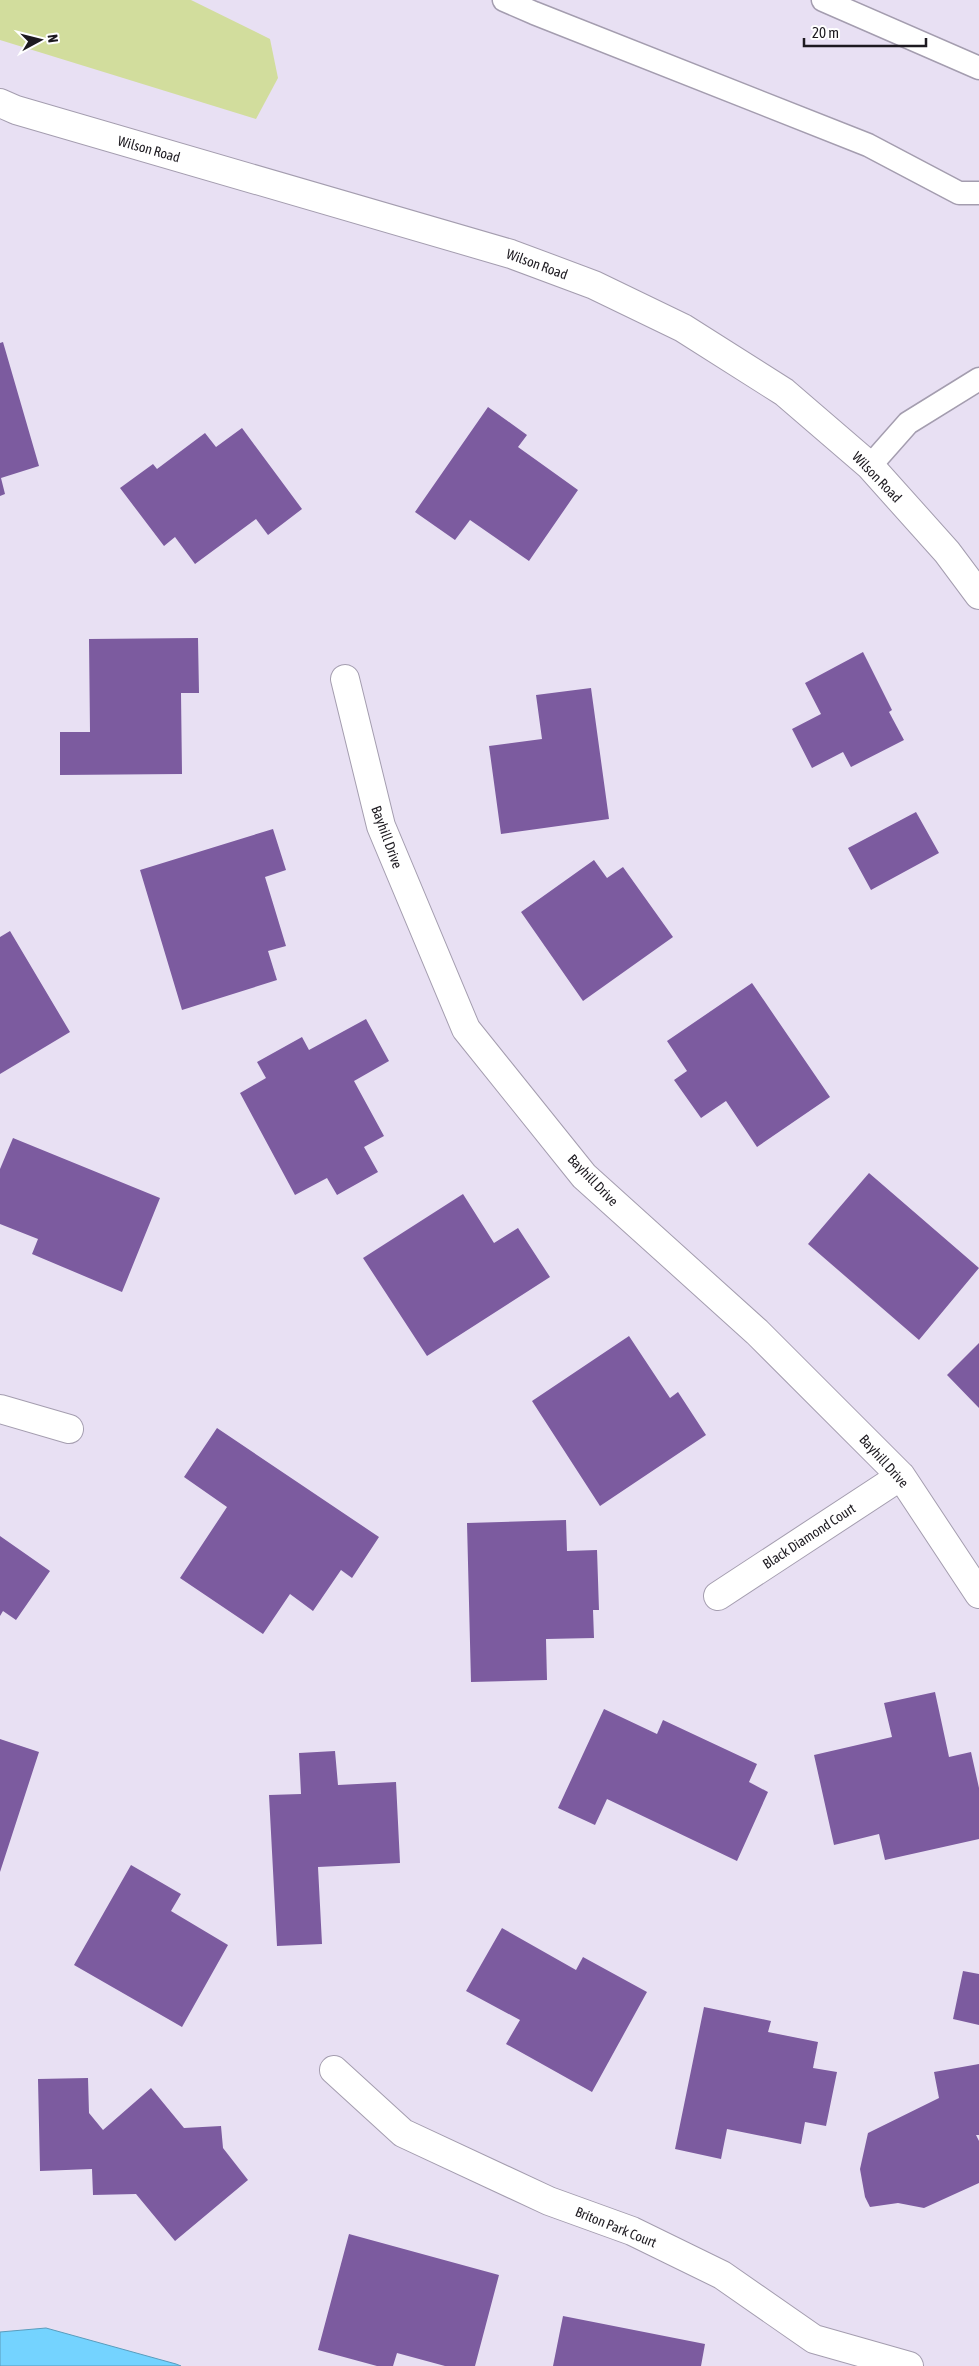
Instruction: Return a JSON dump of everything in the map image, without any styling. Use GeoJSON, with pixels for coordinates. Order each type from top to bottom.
{"type":"FeatureCollection","features":[{"type":"Feature","properties":{"kind":"street","name":"Wilson Road"},"geometry":{"type":"LineString","coordinates":[[0,103],[26,113],[511,254],[594,285],[683,328],[784,392],[870,466],[946,552],[979,595]]}},
{"type":"Feature","properties":{"kind":"street","name":"Bayhill Drive"},"geometry":{"type":"LineString","coordinates":[[345,679],[381,826],[466,1029],[584,1176],[757,1332],[900,1476],[979,1594]]}},
{"type":"Feature","properties":{"kind":"street"},"geometry":{"type":"LineString","coordinates":[[0,1409],[69,1429]]}},
{"type":"Feature","properties":{"kind":"street","name":"Black Diamond Court"},"geometry":{"type":"LineString","coordinates":[[718,1596],[900,1476]]}},
{"type":"Feature","properties":{"kind":"street","name":"Briton Park Court"},"geometry":{"type":"LineString","coordinates":[[334,2070],[404,2134],[550,2201],[632,2231],[722,2275],[814,2339],[909,2366]]}},
{"type":"Feature","properties":{"kind":"lane"},"geometry":{"type":"LineString","coordinates":[[504,0],[534,14],[868,145],[959,193],[979,193]]}},
{"type":"Feature","properties":{"kind":"lane"},"geometry":{"type":"LineString","coordinates":[[823,0],[979,68]]}},
{"type":"Feature","properties":{"kind":"lane"},"geometry":{"type":"LineString","coordinates":[[870,466],[908,422],[979,379]]}},
{"type":"Feature","properties":{"kind":"green space"},"geometry":{"type":"Polygon","coordinates":[[[0,0],[191,0],[270,39],[278,78],[256,119],[0,40],[0,0]]]}},
{"type":"Feature","properties":{"kind":"water"},"geometry":{"type":"Polygon","coordinates":[[[46,2328],[181,2366],[0,2366],[0,2332],[46,2328]]]}},
{"type":"Feature","properties":{"kind":"building"},"geometry":{"type":"Polygon","coordinates":[[[3,342],[39,466],[1,478],[5,494],[0,496],[0,343],[3,342]]]}},
{"type":"Feature","properties":{"kind":"building"},"geometry":{"type":"Polygon","coordinates":[[[488,407],[527,435],[518,447],[578,490],[529,561],[470,520],[455,540],[415,512],[488,407]]]}},
{"type":"Feature","properties":{"kind":"building"},"geometry":{"type":"Polygon","coordinates":[[[242,428],[302,509],[268,535],[256,519],[195,564],[175,537],[164,546],[120,488],[153,464],[157,469],[205,433],[216,447],[242,428]]]}},
{"type":"Feature","properties":{"kind":"building"},"geometry":{"type":"Polygon","coordinates":[[[198,638],[199,693],[181,693],[182,774],[60,775],[60,732],[90,732],[89,639],[198,638]]]}},
{"type":"Feature","properties":{"kind":"building"},"geometry":{"type":"Polygon","coordinates":[[[863,652],[892,710],[889,712],[904,740],[851,767],[843,752],[812,768],[792,729],[821,714],[805,683],[863,652]]]}},
{"type":"Feature","properties":{"kind":"building"},"geometry":{"type":"Polygon","coordinates":[[[591,688],[609,819],[501,834],[489,746],[542,739],[536,695],[591,688]]]}},
{"type":"Feature","properties":{"kind":"building"},"geometry":{"type":"Polygon","coordinates":[[[916,812],[939,853],[871,890],[848,848],[916,812]]]}},
{"type":"Feature","properties":{"kind":"building"},"geometry":{"type":"Polygon","coordinates":[[[273,829],[286,870],[265,877],[286,946],[268,951],[277,980],[182,1010],[140,870],[273,829]]]}},
{"type":"Feature","properties":{"kind":"building"},"geometry":{"type":"Polygon","coordinates":[[[594,860],[607,878],[623,867],[673,937],[583,1001],[521,912],[594,860]]]}},
{"type":"Feature","properties":{"kind":"building"},"geometry":{"type":"Polygon","coordinates":[[[10,931],[70,1032],[0,1074],[0,937],[10,931]]]}},
{"type":"Feature","properties":{"kind":"building"},"geometry":{"type":"Polygon","coordinates":[[[752,983],[830,1097],[757,1147],[726,1101],[701,1118],[674,1080],[687,1071],[667,1041],[752,983]]]}},
{"type":"Feature","properties":{"kind":"building"},"geometry":{"type":"Polygon","coordinates":[[[366,1019],[389,1061],[354,1081],[384,1136],[364,1147],[378,1172],[337,1195],[327,1178],[295,1195],[240,1093],[266,1078],[257,1062],[302,1037],[309,1050],[366,1019]]]}},
{"type":"Feature","properties":{"kind":"building"},"geometry":{"type":"Polygon","coordinates":[[[13,1138],[160,1198],[122,1292],[32,1254],[38,1239],[0,1224],[0,1169],[13,1138]]]}},
{"type":"Feature","properties":{"kind":"building"},"geometry":{"type":"Polygon","coordinates":[[[869,1173],[979,1268],[919,1340],[808,1244],[869,1173]]]}},
{"type":"Feature","properties":{"kind":"building"},"geometry":{"type":"Polygon","coordinates":[[[463,1194],[494,1243],[518,1228],[550,1277],[427,1356],[363,1258],[463,1194]]]}},
{"type":"Feature","properties":{"kind":"building"},"geometry":{"type":"Polygon","coordinates":[[[629,1336],[670,1398],[678,1392],[706,1435],[600,1506],[532,1401],[629,1336]]]}},
{"type":"Feature","properties":{"kind":"building"},"geometry":{"type":"Polygon","coordinates":[[[979,1343],[979,1408],[947,1375],[979,1343]]]}},
{"type":"Feature","properties":{"kind":"building"},"geometry":{"type":"Polygon","coordinates":[[[217,1428],[379,1537],[352,1578],[341,1570],[313,1611],[290,1594],[263,1634],[180,1578],[227,1507],[184,1477],[217,1428]]]}},
{"type":"Feature","properties":{"kind":"building"},"geometry":{"type":"Polygon","coordinates":[[[566,1520],[567,1551],[597,1550],[599,1610],[593,1610],[594,1638],[546,1639],[547,1680],[471,1682],[467,1523],[566,1520]]]}},
{"type":"Feature","properties":{"kind":"building"},"geometry":{"type":"Polygon","coordinates":[[[0,1536],[50,1571],[16,1620],[3,1611],[0,1616],[0,1536]]]}},
{"type":"Feature","properties":{"kind":"building"},"geometry":{"type":"Polygon","coordinates":[[[935,1692],[949,1757],[971,1752],[979,1788],[979,1839],[885,1860],[879,1834],[834,1845],[814,1755],[892,1737],[884,1703],[935,1692]]]}},
{"type":"Feature","properties":{"kind":"building"},"geometry":{"type":"Polygon","coordinates":[[[604,1709],[657,1734],[663,1720],[757,1764],[749,1782],[768,1792],[737,1861],[607,1799],[595,1825],[558,1808],[604,1709]]]}},
{"type":"Feature","properties":{"kind":"building"},"geometry":{"type":"Polygon","coordinates":[[[0,1739],[39,1752],[0,1872],[0,1739]]]}},
{"type":"Feature","properties":{"kind":"building"},"geometry":{"type":"Polygon","coordinates":[[[335,1751],[338,1785],[396,1782],[400,1863],[318,1867],[322,1944],[277,1946],[269,1795],[301,1794],[299,1753],[335,1751]]]}},
{"type":"Feature","properties":{"kind":"building"},"geometry":{"type":"Polygon","coordinates":[[[131,1865],[181,1894],[171,1911],[228,1945],[182,2027],[74,1965],[131,1865]]]}},
{"type":"Feature","properties":{"kind":"building"},"geometry":{"type":"Polygon","coordinates":[[[502,1928],[576,1970],[583,1957],[647,1992],[592,2092],[506,2044],[520,2020],[466,1991],[502,1928]]]}},
{"type":"Feature","properties":{"kind":"building"},"geometry":{"type":"Polygon","coordinates":[[[963,1971],[979,1974],[979,2025],[953,2019],[963,1971]]]}},
{"type":"Feature","properties":{"kind":"building"},"geometry":{"type":"Polygon","coordinates":[[[704,2007],[771,2021],[768,2032],[818,2042],[813,2068],[837,2072],[826,2126],[805,2122],[801,2144],[727,2129],[721,2159],[675,2149],[704,2007]]]}},
{"type":"Feature","properties":{"kind":"building"},"geometry":{"type":"Polygon","coordinates":[[[979,2064],[979,2135],[976,2135],[979,2141],[979,2183],[924,2208],[898,2203],[870,2207],[865,2197],[860,2169],[868,2133],[939,2098],[934,2072],[979,2064]]]}},
{"type":"Feature","properties":{"kind":"building"},"geometry":{"type":"Polygon","coordinates":[[[88,2078],[89,2113],[103,2130],[151,2088],[184,2128],[221,2126],[223,2148],[248,2180],[175,2241],[136,2194],[93,2195],[92,2169],[40,2171],[38,2079],[88,2078]]]}},
{"type":"Feature","properties":{"kind":"building"},"geometry":{"type":"Polygon","coordinates":[[[349,2234],[499,2275],[475,2366],[445,2366],[397,2353],[393,2366],[377,2366],[318,2350],[349,2234]]]}},
{"type":"Feature","properties":{"kind":"building"},"geometry":{"type":"Polygon","coordinates":[[[563,2316],[705,2344],[701,2366],[553,2366],[563,2316]]]}}]}
